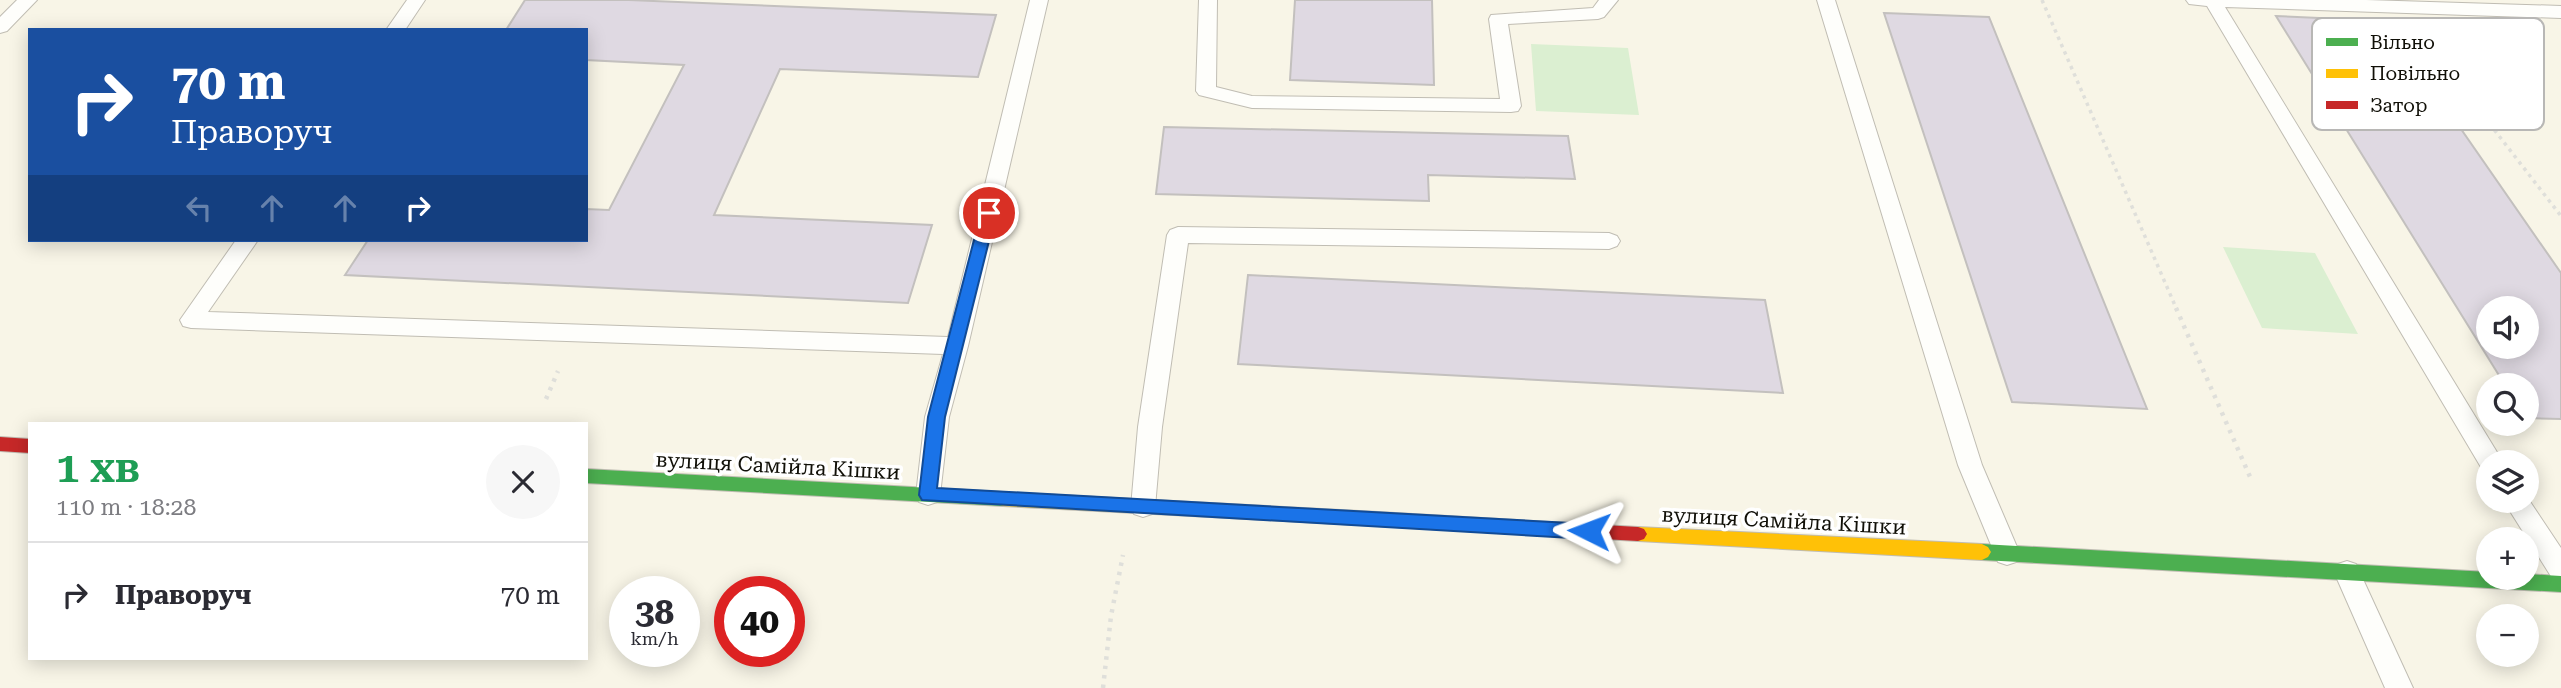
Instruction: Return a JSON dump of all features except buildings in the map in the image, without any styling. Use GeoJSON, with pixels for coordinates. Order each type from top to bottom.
{"type":"FeatureCollection","features":[{"type":"Feature","properties":{"kind":"street"},"geometry":{"type":"LineString","coordinates":[[0,444],[28,446]]}},
{"type":"Feature","properties":{"kind":"street","name":"вулиця Самійла Кішки"},"geometry":{"type":"LineString","coordinates":[[588,476],[2561,584]]}},
{"type":"Feature","properties":{"kind":"lane"},"geometry":{"type":"LineString","coordinates":[[0,27],[28,0]]}},
{"type":"Feature","properties":{"kind":"lane"},"geometry":{"type":"LineString","coordinates":[[396,28],[416,0]]}},
{"type":"Feature","properties":{"kind":"lane"},"geometry":{"type":"LineString","coordinates":[[928,495],[937,417],[957,346],[1040,0]]}},
{"type":"Feature","properties":{"kind":"lane"},"geometry":{"type":"LineString","coordinates":[[1208,0],[1206,91],[1252,102],[1511,106],[1498,19],[1598,13],[1609,0]]}},
{"type":"Feature","properties":{"kind":"lane"},"geometry":{"type":"LineString","coordinates":[[1826,0],[1970,465],[2007,554]]}},
{"type":"Feature","properties":{"kind":"lane"},"geometry":{"type":"LineString","coordinates":[[2195,0],[2561,12]]}},
{"type":"Feature","properties":{"kind":"lane"},"geometry":{"type":"LineString","coordinates":[[2213,1],[2484,450]]}},
{"type":"Feature","properties":{"kind":"lane"},"geometry":{"type":"LineString","coordinates":[[1138,507],[1178,235],[1609,241]]}},
{"type":"Feature","properties":{"kind":"lane"},"geometry":{"type":"LineString","coordinates":[[246,242],[191,320],[957,346]]}},
{"type":"Feature","properties":{"kind":"lane"},"geometry":{"type":"LineString","coordinates":[[2524,513],[2561,570]]}},
{"type":"Feature","properties":{"kind":"lane"},"geometry":{"type":"LineString","coordinates":[[2347,572],[2399,688]]}},
{"type":"Feature","properties":{"kind":"path"},"geometry":{"type":"LineString","coordinates":[[2042,0],[2251,479]]}},
{"type":"Feature","properties":{"kind":"path"},"geometry":{"type":"LineString","coordinates":[[2494,130],[2561,216]]}},
{"type":"Feature","properties":{"kind":"path"},"geometry":{"type":"LineString","coordinates":[[1103,688],[1111,617],[1138,507]]}},
{"type":"Feature","properties":{"kind":"green space"},"geometry":{"type":"Polygon","coordinates":[[[1531,44],[1628,48],[1639,115],[1536,111],[1531,44]]]}},
{"type":"Feature","properties":{"kind":"green space"},"geometry":{"type":"Polygon","coordinates":[[[2223,247],[2315,253],[2358,334],[2262,328],[2223,247]]]}},
{"type":"Feature","properties":{"kind":"traffic: fast"},"geometry":{"type":"LineString","coordinates":[[588,476],[1003,499]]}},
{"type":"Feature","properties":{"kind":"traffic: fast"},"geometry":{"type":"LineString","coordinates":[[1982,552],[2561,584]]}},
{"type":"Feature","properties":{"kind":"traffic: slow"},"geometry":{"type":"LineString","coordinates":[[1003,499],[1378,519]]}},
{"type":"Feature","properties":{"kind":"traffic: slow"},"geometry":{"type":"LineString","coordinates":[[1638,534],[1982,552]]}},
{"type":"Feature","properties":{"kind":"traffic: jam"},"geometry":{"type":"LineString","coordinates":[[0,444],[28,446]]}},
{"type":"Feature","properties":{"kind":"traffic: jam"},"geometry":{"type":"LineString","coordinates":[[1378,519],[1638,534]]}},
{"type":"Feature","properties":{"kind":"route"},"geometry":{"type":"LineString","coordinates":[[989,213],[937,417],[928,495],[1589,531]]}}]}
